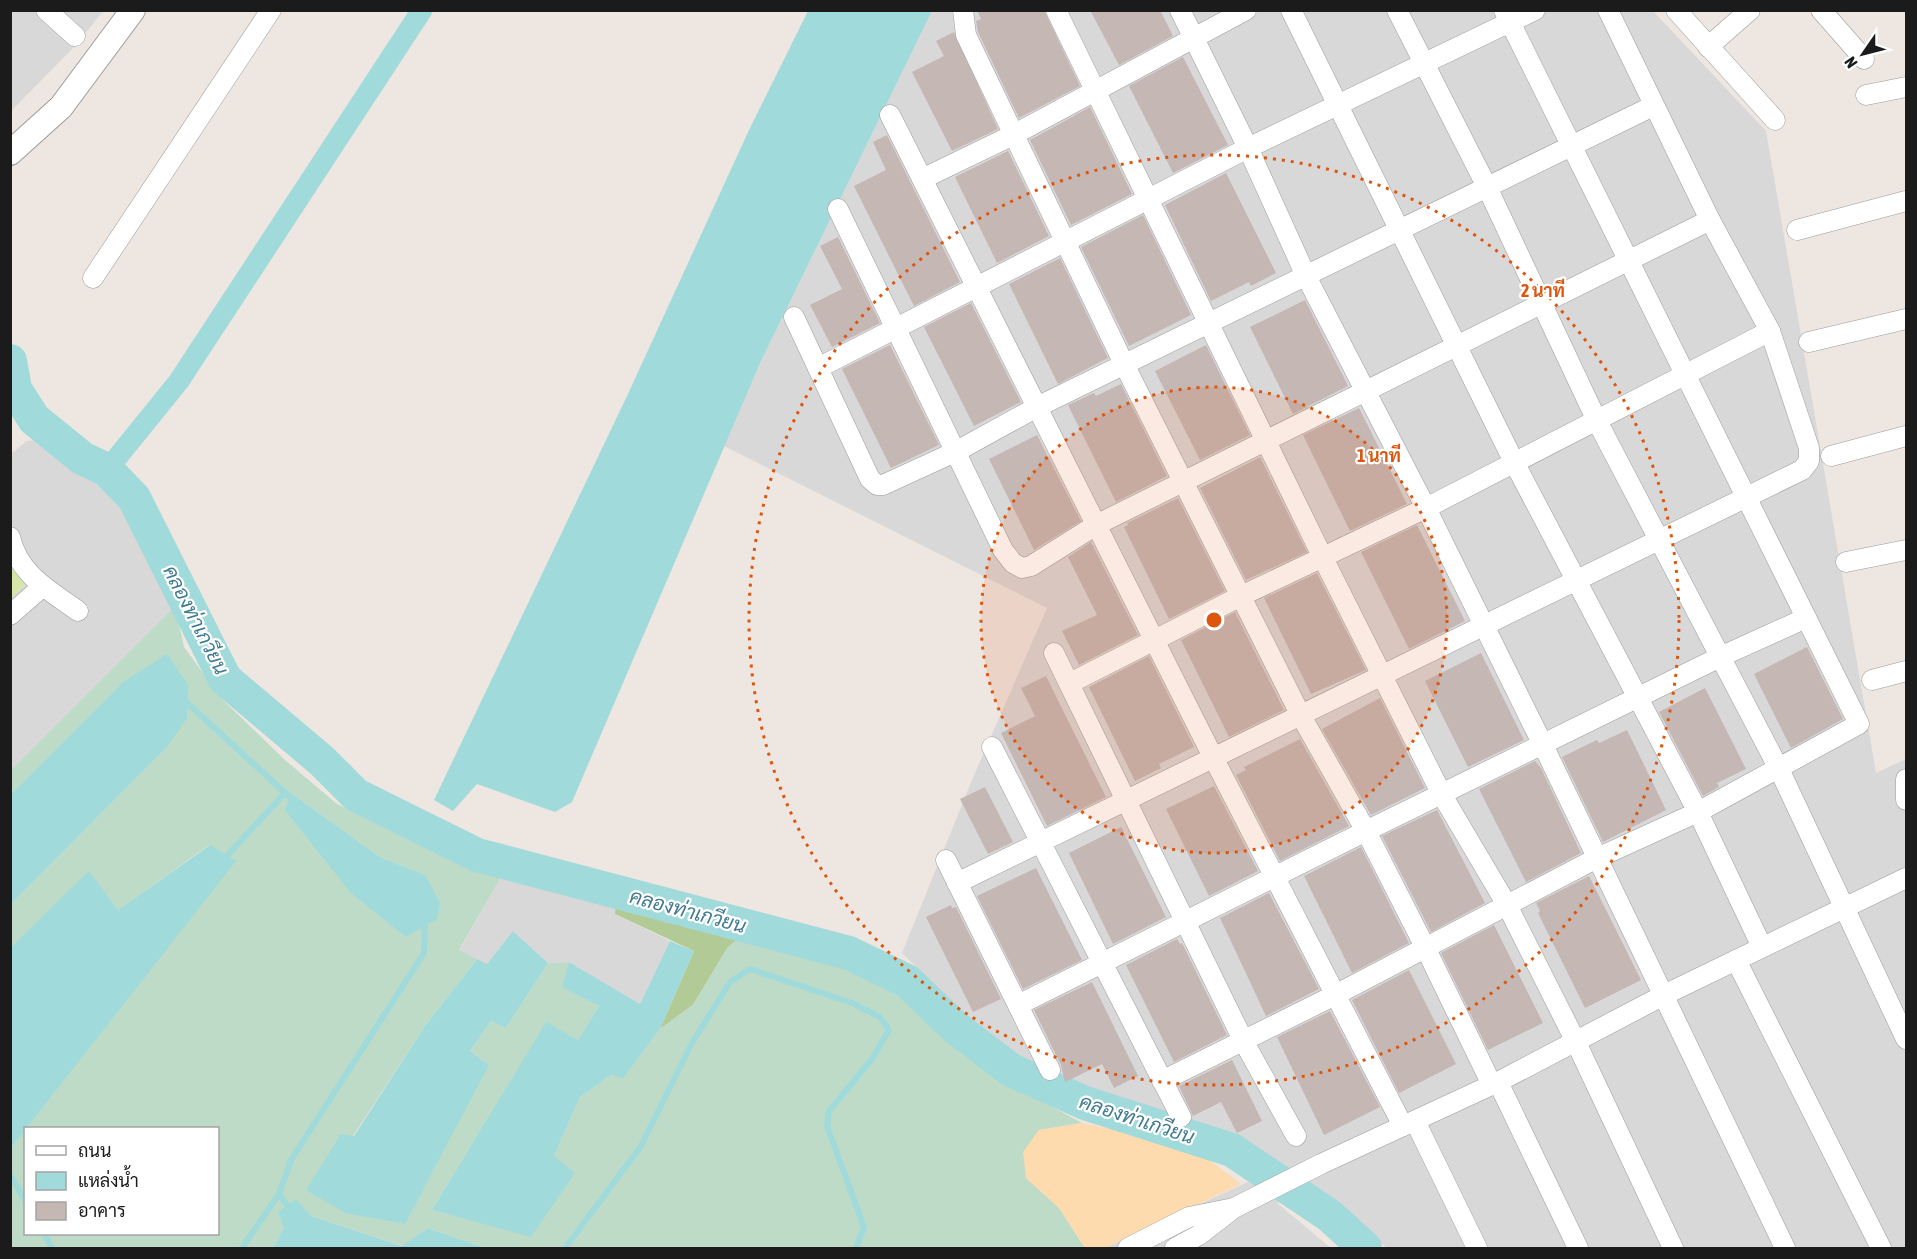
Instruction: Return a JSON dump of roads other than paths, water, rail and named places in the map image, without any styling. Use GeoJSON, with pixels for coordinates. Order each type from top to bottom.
{"type":"FeatureCollection","features":[{"type":"Feature","properties":{"kind":"street"},"geometry":{"type":"LineString","coordinates":[[46,10],[75,36]]}},
{"type":"Feature","properties":{"kind":"street"},"geometry":{"type":"LineString","coordinates":[[10,153],[61,106],[133,10]]}},
{"type":"Feature","properties":{"kind":"street"},"geometry":{"type":"LineString","coordinates":[[93,278],[272,10]]}},
{"type":"Feature","properties":{"kind":"street"},"geometry":{"type":"LineString","coordinates":[[963,10],[966,35],[1124,364],[1300,714],[1366,831],[1578,1248]]}},
{"type":"Feature","properties":{"kind":"street"},"geometry":{"type":"LineString","coordinates":[[1056,10],[1323,558],[1442,795],[1507,905],[1575,1040],[1673,1248]]}},
{"type":"Feature","properties":{"kind":"street"},"geometry":{"type":"LineString","coordinates":[[1180,10],[1248,148],[1306,276],[1426,508],[1482,627],[1543,745],[1785,1248]]}},
{"type":"Feature","properties":{"kind":"street"},"geometry":{"type":"LineString","coordinates":[[922,179],[1015,134],[1246,10]]}},
{"type":"Feature","properties":{"kind":"street"},"geometry":{"type":"LineString","coordinates":[[1290,10],[1514,462],[1698,812],[1762,947]]}},
{"type":"Feature","properties":{"kind":"street"},"geometry":{"type":"LineString","coordinates":[[1397,10],[1487,187],[1598,421],[1779,769],[1906,1039]]}},
{"type":"Feature","properties":{"kind":"street"},"geometry":{"type":"LineString","coordinates":[[818,368],[1248,148],[1424,64],[1507,16],[1535,10]]}},
{"type":"Feature","properties":{"kind":"street"},"geometry":{"type":"LineString","coordinates":[[957,883],[1381,674],[1576,582],[1659,539],[1792,478],[1809,461],[1809,448],[1770,331],[1710,220],[1608,10]]}},
{"type":"Feature","properties":{"kind":"street"},"geometry":{"type":"LineString","coordinates":[[1676,10],[1774,120]]}},
{"type":"Feature","properties":{"kind":"street"},"geometry":{"type":"LineString","coordinates":[[1708,47],[1750,10]]}},
{"type":"Feature","properties":{"kind":"street"},"geometry":{"type":"LineString","coordinates":[[1821,10],[1864,59]]}},
{"type":"Feature","properties":{"kind":"street"},"geometry":{"type":"LineString","coordinates":[[1162,1081],[1337,994],[1597,858],[1698,812],[1859,724],[1507,16]]}},
{"type":"Feature","properties":{"kind":"street"},"geometry":{"type":"LineString","coordinates":[[1866,95],[1906,87]]}},
{"type":"Feature","properties":{"kind":"street"},"geometry":{"type":"LineString","coordinates":[[794,317],[870,479],[877,485],[890,482],[957,451],[1037,407],[1124,364],[1653,106]]}},
{"type":"Feature","properties":{"kind":"street"},"geometry":{"type":"LineString","coordinates":[[890,115],[1213,757],[1337,994],[1477,1248]]}},
{"type":"Feature","properties":{"kind":"street"},"geometry":{"type":"LineString","coordinates":[[1797,230],[1906,201]]}},
{"type":"Feature","properties":{"kind":"street"},"geometry":{"type":"LineString","coordinates":[[838,209],[1004,550],[1013,563],[1022,568],[1031,566],[1096,525],[1710,220]]}},
{"type":"Feature","properties":{"kind":"street"},"geometry":{"type":"LineString","coordinates":[[1809,342],[1906,319]]}},
{"type":"Feature","properties":{"kind":"street"},"geometry":{"type":"LineString","coordinates":[[1070,683],[1241,596],[1426,508],[1770,331]]}},
{"type":"Feature","properties":{"kind":"street"},"geometry":{"type":"LineString","coordinates":[[1831,456],[1906,436]]}},
{"type":"Feature","properties":{"kind":"street"},"geometry":{"type":"LineString","coordinates":[[10,537],[18,559],[26,572],[42,587],[78,611]]}},
{"type":"Feature","properties":{"kind":"street"},"geometry":{"type":"LineString","coordinates":[[1846,562],[1906,550]]}},
{"type":"Feature","properties":{"kind":"street"},"geometry":{"type":"LineString","coordinates":[[10,615],[42,587]]}},
{"type":"Feature","properties":{"kind":"street"},"geometry":{"type":"LineString","coordinates":[[1018,1005],[1720,657],[1806,618]]}},
{"type":"Feature","properties":{"kind":"street"},"geometry":{"type":"LineString","coordinates":[[1054,653],[1244,1041],[1296,1136]]}},
{"type":"Feature","properties":{"kind":"street"},"geometry":{"type":"LineString","coordinates":[[1872,680],[1906,671]]}},
{"type":"Feature","properties":{"kind":"street"},"geometry":{"type":"LineString","coordinates":[[992,747],[1181,1117]]}},
{"type":"Feature","properties":{"kind":"street"},"geometry":{"type":"LineString","coordinates":[[1906,778],[1906,800]]}},
{"type":"Feature","properties":{"kind":"street"},"geometry":{"type":"LineString","coordinates":[[946,860],[1050,1070]]}},
{"type":"Feature","properties":{"kind":"street"},"geometry":{"type":"LineString","coordinates":[[1175,1248],[1200,1235],[1234,1208],[1495,1084],[1664,994],[1906,878]]}},
{"type":"Feature","properties":{"kind":"street"},"geometry":{"type":"LineString","coordinates":[[1736,960],[1881,1248]]}},
{"type":"Feature","properties":{"kind":"street"},"geometry":{"type":"LineString","coordinates":[[1128,1248],[1150,1243],[1190,1217],[1234,1208]]}},
{"type":"Feature","properties":{"kind":"water"},"geometry":{"type":"Polygon","coordinates":[[[808,11],[932,11],[761,361],[572,802],[555,812],[477,784],[453,811],[434,800],[628,394],[749,130],[808,11]]]}},
{"type":"Feature","properties":{"kind":"water"},"geometry":{"type":"Polygon","coordinates":[[[167,654],[188,685],[187,718],[167,747],[11,904],[11,794],[122,683],[167,654]]]}},
{"type":"Feature","properties":{"kind":"water"},"geometry":{"type":"Polygon","coordinates":[[[291,793],[380,857],[425,875],[440,903],[437,919],[406,937],[351,893],[285,810],[291,793]]]}},
{"type":"Feature","properties":{"kind":"water"},"geometry":{"type":"Polygon","coordinates":[[[210,845],[236,861],[27,1127],[24,1127],[24,1131],[11,1148],[11,947],[89,871],[118,910],[210,845]]]}},
{"type":"Feature","properties":{"kind":"water"},"geometry":{"type":"Polygon","coordinates":[[[513,931],[548,963],[506,1028],[491,1021],[470,1051],[489,1065],[405,1224],[345,1213],[306,1190],[341,1134],[354,1136],[425,1026],[477,959],[487,964],[513,931]]]}},
{"type":"Feature","properties":{"kind":"water"},"geometry":{"type":"Polygon","coordinates":[[[670,941],[694,951],[660,1029],[623,1078],[611,1075],[580,1097],[554,1156],[575,1173],[531,1237],[432,1210],[546,1022],[578,1040],[599,1006],[562,987],[569,962],[640,1004],[670,941]]]}},
{"type":"Feature","properties":{"kind":"water"},"geometry":{"type":"Polygon","coordinates":[[[296,1199],[311,1216],[402,1246],[428,1228],[485,1248],[273,1248],[284,1228],[278,1212],[296,1199]]]}},
{"type":"Feature","properties":{"kind":"waterway"},"geometry":{"type":"LineString","coordinates":[[107,470],[179,381],[422,10]]}},
{"type":"Feature","properties":{"kind":"waterway","name":"คลองท่าเกวียน"},"geometry":{"type":"LineString","coordinates":[[10,361],[15,389],[34,419],[82,458],[107,470],[134,498],[225,679],[322,761],[356,795],[477,855],[849,953],[907,981],[956,1028],[1011,1070],[1085,1103],[1232,1150],[1330,1216],[1365,1248]]}},
{"type":"Feature","properties":{"kind":"waterway"},"geometry":{"type":"LineString","coordinates":[[183,699],[295,802]]}},
{"type":"Feature","properties":{"kind":"waterway"},"geometry":{"type":"LineString","coordinates":[[222,861],[285,793]]}},
{"type":"Feature","properties":{"kind":"waterway"},"geometry":{"type":"LineString","coordinates":[[292,1212],[279,1194],[291,1160],[424,953],[425,919]]}},
{"type":"Feature","properties":{"kind":"waterway"},"geometry":{"type":"LineString","coordinates":[[565,1248],[641,1146],[692,1043],[730,982],[750,969],[852,1003],[880,1017],[889,1030],[872,1059],[829,1111],[827,1126],[864,1227],[856,1248]]}},
{"type":"Feature","properties":{"kind":"waterway"},"geometry":{"type":"LineString","coordinates":[[10,1175],[24,1199]]}},
{"type":"Feature","properties":{"kind":"waterway"},"geometry":{"type":"LineString","coordinates":[[242,1248],[279,1194]]}},
{"type":"Feature","properties":{"kind":"waterway"},"geometry":{"type":"LineString","coordinates":[[45,1235],[52,1248]]}}]}
